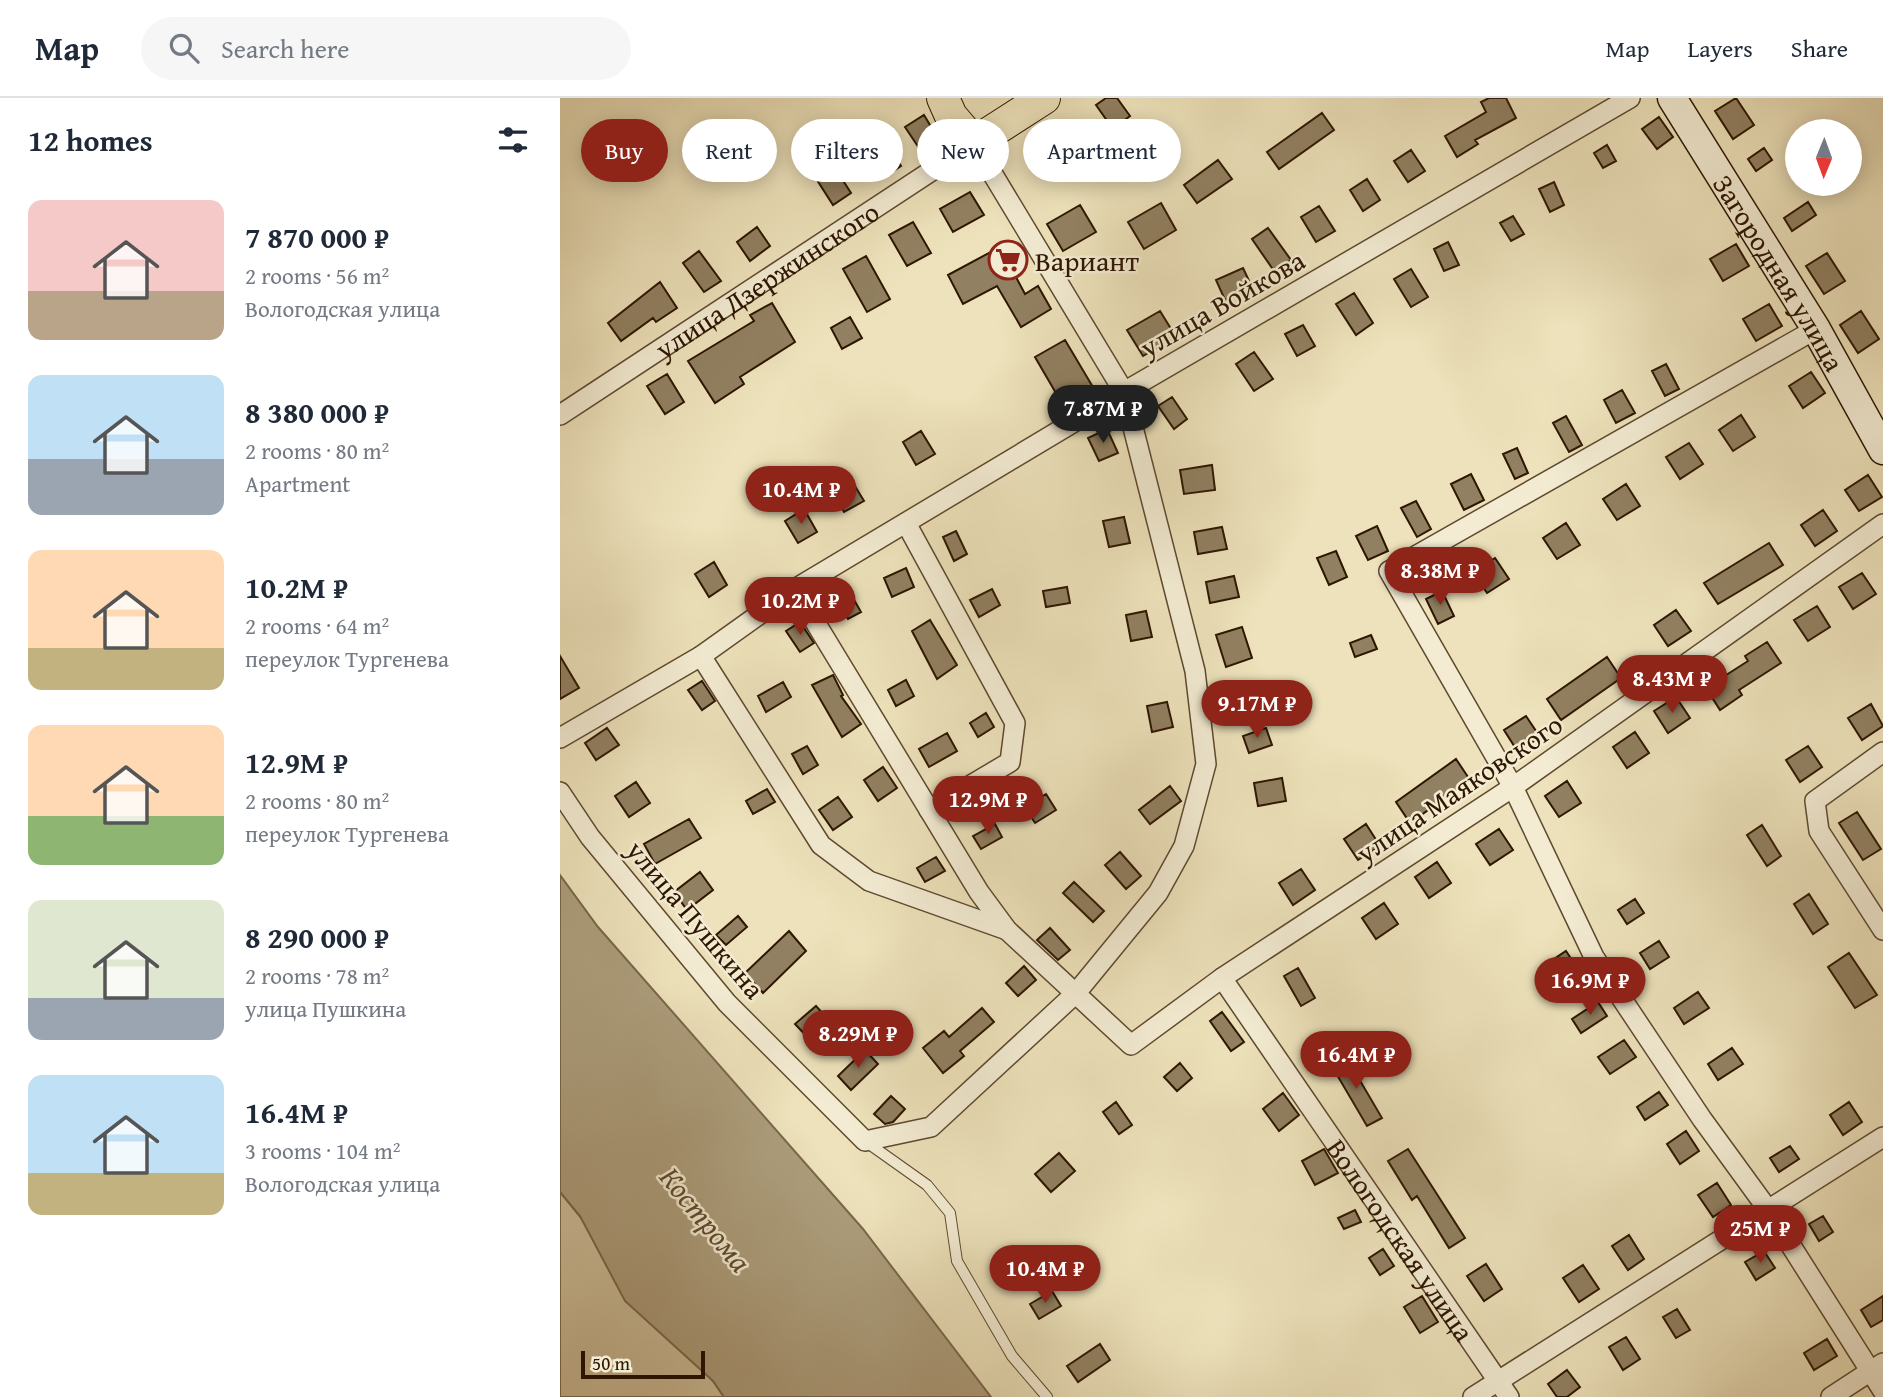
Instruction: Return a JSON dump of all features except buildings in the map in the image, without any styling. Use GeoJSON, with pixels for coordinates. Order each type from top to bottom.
{"type":"FeatureCollection","features":[{"type":"Feature","properties":{"kind":"main road"},"geometry":{"type":"LineString","coordinates":[[943,98],[954,119]]}},
{"type":"Feature","properties":{"kind":"main road","name":"улица Дзержинского"},"geometry":{"type":"LineString","coordinates":[[1009,120],[1044,98]]}},
{"type":"Feature","properties":{"kind":"street","name":"улица Войкова"},"geometry":{"type":"LineString","coordinates":[[560,738],[701,656],[795,589],[1124,392],[1630,98]]}},
{"type":"Feature","properties":{"kind":"street","name":"Загородная улица"},"geometry":{"type":"LineString","coordinates":[[1672,98],[1816,329],[1883,450]]}},
{"type":"Feature","properties":{"kind":"street","name":"улица Дзержинского"},"geometry":{"type":"LineString","coordinates":[[560,415],[917,180]]}},
{"type":"Feature","properties":{"kind":"street"},"geometry":{"type":"LineString","coordinates":[[864,1141],[931,1127],[1076,993],[1158,893],[1184,846],[1206,764],[1195,671],[1124,392],[997,182]]}},
{"type":"Feature","properties":{"kind":"street"},"geometry":{"type":"LineString","coordinates":[[1816,329],[1389,571],[1513,788],[1594,957],[1702,1119],[1877,1367],[1883,1391]]}},
{"type":"Feature","properties":{"kind":"street"},"geometry":{"type":"LineString","coordinates":[[906,523],[1015,723],[1010,762],[929,810]]}},
{"type":"Feature","properties":{"kind":"street","name":"улица Маяковского"},"geometry":{"type":"LineString","coordinates":[[1076,993],[1131,1045],[1222,978],[1513,788],[1883,524]]}},
{"type":"Feature","properties":{"kind":"street"},"geometry":{"type":"LineString","coordinates":[[795,589],[979,892],[1007,930],[1076,993]]}},
{"type":"Feature","properties":{"kind":"street"},"geometry":{"type":"LineString","coordinates":[[701,656],[821,845],[870,881],[1007,930]]}},
{"type":"Feature","properties":{"kind":"street"},"geometry":{"type":"LineString","coordinates":[[1883,752],[1815,801],[1819,831],[1883,930]]}},
{"type":"Feature","properties":{"kind":"street","name":"улица Пушкина"},"geometry":{"type":"LineString","coordinates":[[560,792],[590,837],[727,1003],[864,1141]]}},
{"type":"Feature","properties":{"kind":"street","name":"Вологодская улица"},"geometry":{"type":"LineString","coordinates":[[1222,978],[1509,1397]]}},
{"type":"Feature","properties":{"kind":"street"},"geometry":{"type":"LineString","coordinates":[[1473,1397],[1883,1137]]}},
{"type":"Feature","properties":{"kind":"street"},"geometry":{"type":"LineString","coordinates":[[1831,1397],[1877,1367]]}},
{"type":"Feature","properties":{"kind":"lane","name":"улица Пушкина"},"geometry":{"type":"LineString","coordinates":[[864,1141],[927,1185],[950,1213],[957,1261],[1012,1356],[1047,1397]]}},
{"type":"Feature","properties":{"kind":"shaded area"},"geometry":{"type":"Polygon","coordinates":[[[560,1192],[713,1381],[724,1397],[560,1397],[560,1192]]]}},
{"type":"Feature","properties":{"kind":"water","name":"Кострома"},"geometry":{"type":"Polygon","coordinates":[[[560,875],[598,927],[863,1229],[991,1397],[724,1397],[713,1381],[625,1301],[580,1216],[560,1192],[560,875]]]}},
{"type":"Feature","properties":{"kind":"place","name":"Вариант"},"geometry":{"type":"Point","coordinates":[1008,260]}}]}
